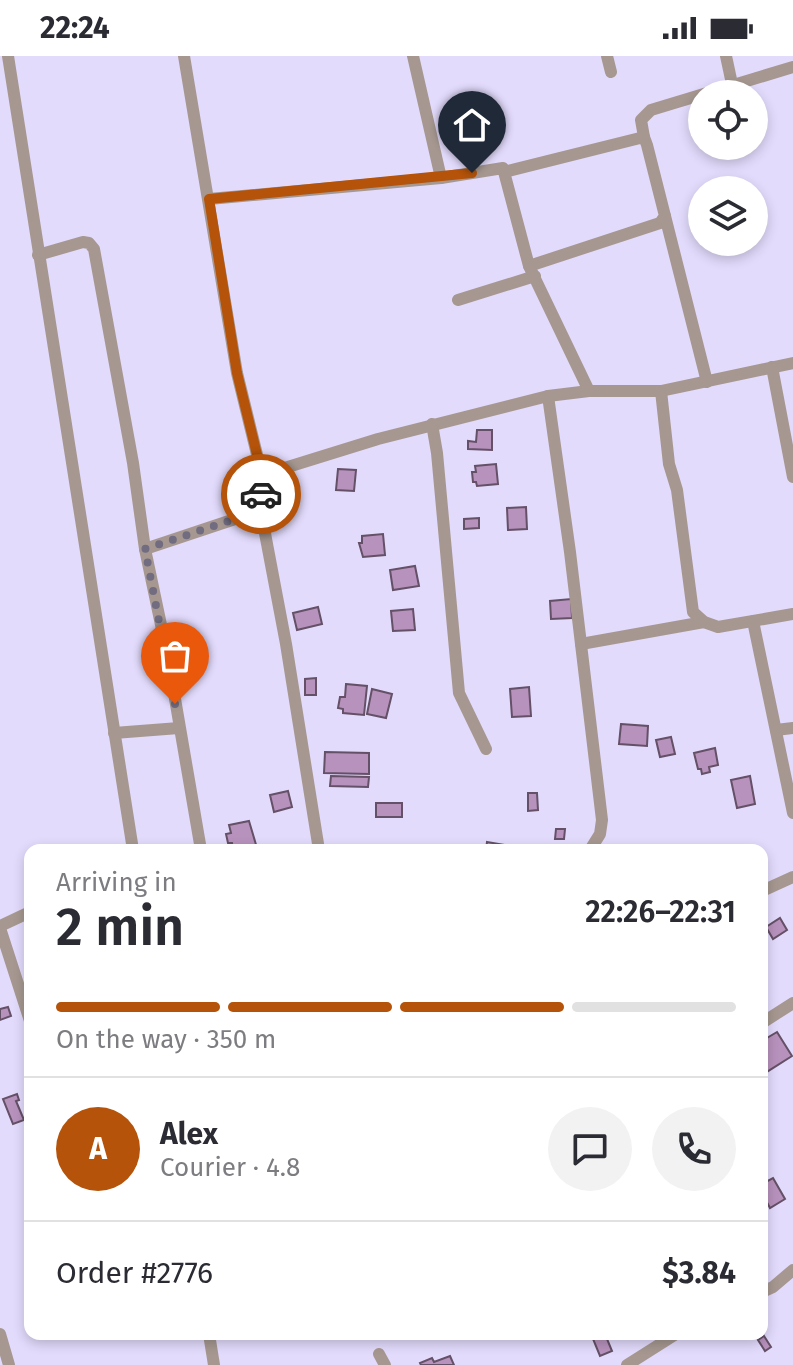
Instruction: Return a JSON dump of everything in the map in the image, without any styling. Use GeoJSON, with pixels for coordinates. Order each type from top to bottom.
{"type":"FeatureCollection","features":[{"type":"Feature","properties":{"kind":"street"},"geometry":{"type":"LineString","coordinates":[[8,56],[132,844]]}},
{"type":"Feature","properties":{"kind":"street"},"geometry":{"type":"LineString","coordinates":[[184,56],[237,373],[262,475],[260,507],[318,844]]}},
{"type":"Feature","properties":{"kind":"street"},"geometry":{"type":"LineString","coordinates":[[413,56],[441,178]]}},
{"type":"Feature","properties":{"kind":"street"},"geometry":{"type":"LineString","coordinates":[[607,56],[611,72]]}},
{"type":"Feature","properties":{"kind":"street"},"geometry":{"type":"LineString","coordinates":[[726,56],[731,80]]}},
{"type":"Feature","properties":{"kind":"street"},"geometry":{"type":"LineString","coordinates":[[746,80],[793,67]]}},
{"type":"Feature","properties":{"kind":"street"},"geometry":{"type":"LineString","coordinates":[[688,98],[651,110],[641,120],[707,382]]}},
{"type":"Feature","properties":{"kind":"street"},"geometry":{"type":"LineString","coordinates":[[504,172],[644,137]]}},
{"type":"Feature","properties":{"kind":"street"},"geometry":{"type":"LineString","coordinates":[[209,199],[441,178],[503,168],[532,271],[589,391]]}},
{"type":"Feature","properties":{"kind":"street"},"geometry":{"type":"LineString","coordinates":[[458,300],[653,227],[665,216]]}},
{"type":"Feature","properties":{"kind":"street"},"geometry":{"type":"LineString","coordinates":[[38,255],[83,242],[94,249],[200,844]]}},
{"type":"Feature","properties":{"kind":"street"},"geometry":{"type":"LineString","coordinates":[[262,475],[432,424],[548,396],[589,391],[661,391],[793,363]]}},
{"type":"Feature","properties":{"kind":"street"},"geometry":{"type":"LineString","coordinates":[[772,367],[793,477]]}},
{"type":"Feature","properties":{"kind":"street"},"geometry":{"type":"LineString","coordinates":[[661,391],[669,464],[677,490],[693,612],[704,622],[718,627],[793,614]]}},
{"type":"Feature","properties":{"kind":"street"},"geometry":{"type":"LineString","coordinates":[[548,396],[602,820],[600,834],[594,844]]}},
{"type":"Feature","properties":{"kind":"street"},"geometry":{"type":"LineString","coordinates":[[432,424],[459,693],[486,749]]}},
{"type":"Feature","properties":{"kind":"street"},"geometry":{"type":"LineString","coordinates":[[145,549],[235,519],[260,507]]}},
{"type":"Feature","properties":{"kind":"street"},"geometry":{"type":"LineString","coordinates":[[753,621],[793,813]]}},
{"type":"Feature","properties":{"kind":"street"},"geometry":{"type":"LineString","coordinates":[[581,644],[704,622]]}},
{"type":"Feature","properties":{"kind":"street"},"geometry":{"type":"LineString","coordinates":[[114,733],[179,728]]}},
{"type":"Feature","properties":{"kind":"street"},"geometry":{"type":"LineString","coordinates":[[776,730],[793,728]]}},
{"type":"Feature","properties":{"kind":"street"},"geometry":{"type":"LineString","coordinates":[[768,888],[793,877]]}},
{"type":"Feature","properties":{"kind":"street"},"geometry":{"type":"LineString","coordinates":[[24,915],[0,927],[24,1002]]}},
{"type":"Feature","properties":{"kind":"street"},"geometry":{"type":"LineString","coordinates":[[768,1019],[793,1003]]}},
{"type":"Feature","properties":{"kind":"street"},"geometry":{"type":"LineString","coordinates":[[768,1289],[793,1270]]}},
{"type":"Feature","properties":{"kind":"street"},"geometry":{"type":"LineString","coordinates":[[0,1334],[9,1365]]}},
{"type":"Feature","properties":{"kind":"street"},"geometry":{"type":"LineString","coordinates":[[210,1340],[214,1365]]}},
{"type":"Feature","properties":{"kind":"street"},"geometry":{"type":"LineString","coordinates":[[627,1365],[667,1340]]}},
{"type":"Feature","properties":{"kind":"building"},"geometry":{"type":"Polygon","coordinates":[[[477,430],[492,430],[492,450],[468,449],[468,441],[476,442],[477,430]]]}},
{"type":"Feature","properties":{"kind":"building"},"geometry":{"type":"Polygon","coordinates":[[[496,464],[498,484],[477,486],[473,482],[475,466],[496,464]]]}},
{"type":"Feature","properties":{"kind":"building"},"geometry":{"type":"Polygon","coordinates":[[[338,469],[356,470],[354,491],[336,490],[338,469]]]}},
{"type":"Feature","properties":{"kind":"building"},"geometry":{"type":"Polygon","coordinates":[[[526,507],[527,529],[508,530],[507,508],[526,507]]]}},
{"type":"Feature","properties":{"kind":"building"},"geometry":{"type":"Polygon","coordinates":[[[479,518],[479,528],[464,529],[464,519],[479,518]]]}},
{"type":"Feature","properties":{"kind":"building"},"geometry":{"type":"Polygon","coordinates":[[[383,534],[385,555],[363,557],[359,543],[362,543],[362,536],[383,534]]]}},
{"type":"Feature","properties":{"kind":"building"},"geometry":{"type":"Polygon","coordinates":[[[415,566],[419,586],[393,590],[390,570],[415,566]]]}},
{"type":"Feature","properties":{"kind":"building"},"geometry":{"type":"Polygon","coordinates":[[[571,599],[572,618],[551,619],[550,601],[571,599]]]}},
{"type":"Feature","properties":{"kind":"building"},"geometry":{"type":"Polygon","coordinates":[[[318,607],[322,624],[297,630],[293,613],[318,607]]]}},
{"type":"Feature","properties":{"kind":"building"},"geometry":{"type":"Polygon","coordinates":[[[413,609],[415,630],[393,631],[391,611],[413,609]]]}},
{"type":"Feature","properties":{"kind":"building"},"geometry":{"type":"Polygon","coordinates":[[[316,678],[316,695],[305,695],[305,679],[316,678]]]}},
{"type":"Feature","properties":{"kind":"building"},"geometry":{"type":"Polygon","coordinates":[[[346,684],[367,686],[364,715],[343,713],[343,709],[338,708],[340,697],[345,697],[346,684]]]}},
{"type":"Feature","properties":{"kind":"building"},"geometry":{"type":"Polygon","coordinates":[[[529,687],[531,716],[512,717],[510,689],[529,687]]]}},
{"type":"Feature","properties":{"kind":"building"},"geometry":{"type":"Polygon","coordinates":[[[372,689],[392,694],[386,718],[367,714],[372,689]]]}},
{"type":"Feature","properties":{"kind":"building"},"geometry":{"type":"Polygon","coordinates":[[[621,724],[648,726],[647,746],[619,744],[621,724]]]}},
{"type":"Feature","properties":{"kind":"building"},"geometry":{"type":"Polygon","coordinates":[[[671,737],[675,754],[660,757],[656,740],[671,737]]]}},
{"type":"Feature","properties":{"kind":"building"},"geometry":{"type":"Polygon","coordinates":[[[715,748],[718,765],[709,767],[710,772],[702,774],[694,753],[715,748]]]}},
{"type":"Feature","properties":{"kind":"building"},"geometry":{"type":"Polygon","coordinates":[[[325,752],[369,753],[369,774],[324,773],[325,752]]]}},
{"type":"Feature","properties":{"kind":"building"},"geometry":{"type":"Polygon","coordinates":[[[331,776],[369,777],[368,787],[330,786],[331,776]]]}},
{"type":"Feature","properties":{"kind":"building"},"geometry":{"type":"Polygon","coordinates":[[[750,776],[755,804],[737,808],[731,780],[750,776]]]}},
{"type":"Feature","properties":{"kind":"building"},"geometry":{"type":"Polygon","coordinates":[[[288,791],[292,807],[274,812],[270,795],[288,791]]]}},
{"type":"Feature","properties":{"kind":"building"},"geometry":{"type":"Polygon","coordinates":[[[528,793],[537,793],[538,810],[528,811],[528,793]]]}},
{"type":"Feature","properties":{"kind":"building"},"geometry":{"type":"Polygon","coordinates":[[[376,803],[402,803],[402,817],[376,817],[376,803]]]}},
{"type":"Feature","properties":{"kind":"building"},"geometry":{"type":"Polygon","coordinates":[[[249,821],[256,844],[228,843],[226,834],[231,833],[229,825],[249,821]]]}},
{"type":"Feature","properties":{"kind":"building"},"geometry":{"type":"Polygon","coordinates":[[[556,829],[565,829],[564,839],[555,839],[556,829]]]}},
{"type":"Feature","properties":{"kind":"building"},"geometry":{"type":"Polygon","coordinates":[[[780,918],[787,930],[773,939],[768,926],[780,918]]]}},
{"type":"Feature","properties":{"kind":"building"},"geometry":{"type":"Polygon","coordinates":[[[8,1007],[11,1016],[0,1020],[0,1009],[8,1007]]]}},
{"type":"Feature","properties":{"kind":"building"},"geometry":{"type":"Polygon","coordinates":[[[777,1032],[792,1056],[768,1071],[768,1037],[777,1032]]]}},
{"type":"Feature","properties":{"kind":"building"},"geometry":{"type":"Polygon","coordinates":[[[17,1094],[19,1100],[16,1101],[24,1120],[13,1124],[3,1099],[17,1094]]]}},
{"type":"Feature","properties":{"kind":"building"},"geometry":{"type":"Polygon","coordinates":[[[773,1178],[785,1199],[770,1208],[768,1204],[768,1181],[773,1178]]]}},
{"type":"Feature","properties":{"kind":"building"},"geometry":{"type":"Polygon","coordinates":[[[593,1340],[607,1340],[612,1351],[600,1356],[593,1340]]]}},
{"type":"Feature","properties":{"kind":"building"},"geometry":{"type":"Polygon","coordinates":[[[758,1340],[767,1340],[771,1347],[765,1351],[758,1340]]]}},
{"type":"Feature","properties":{"kind":"building"},"geometry":{"type":"Polygon","coordinates":[[[450,1356],[454,1365],[420,1363],[432,1358],[434,1362],[450,1356]]]}},
{"type":"Feature","properties":{"kind":"way so far"},"geometry":{"type":"LineString","coordinates":[[175,704],[145,549],[235,519],[260,507],[261,494]]}},
{"type":"Feature","properties":{"kind":"route"},"geometry":{"type":"LineString","coordinates":[[261,494],[262,475],[237,373],[209,199],[472,173]]}}]}
